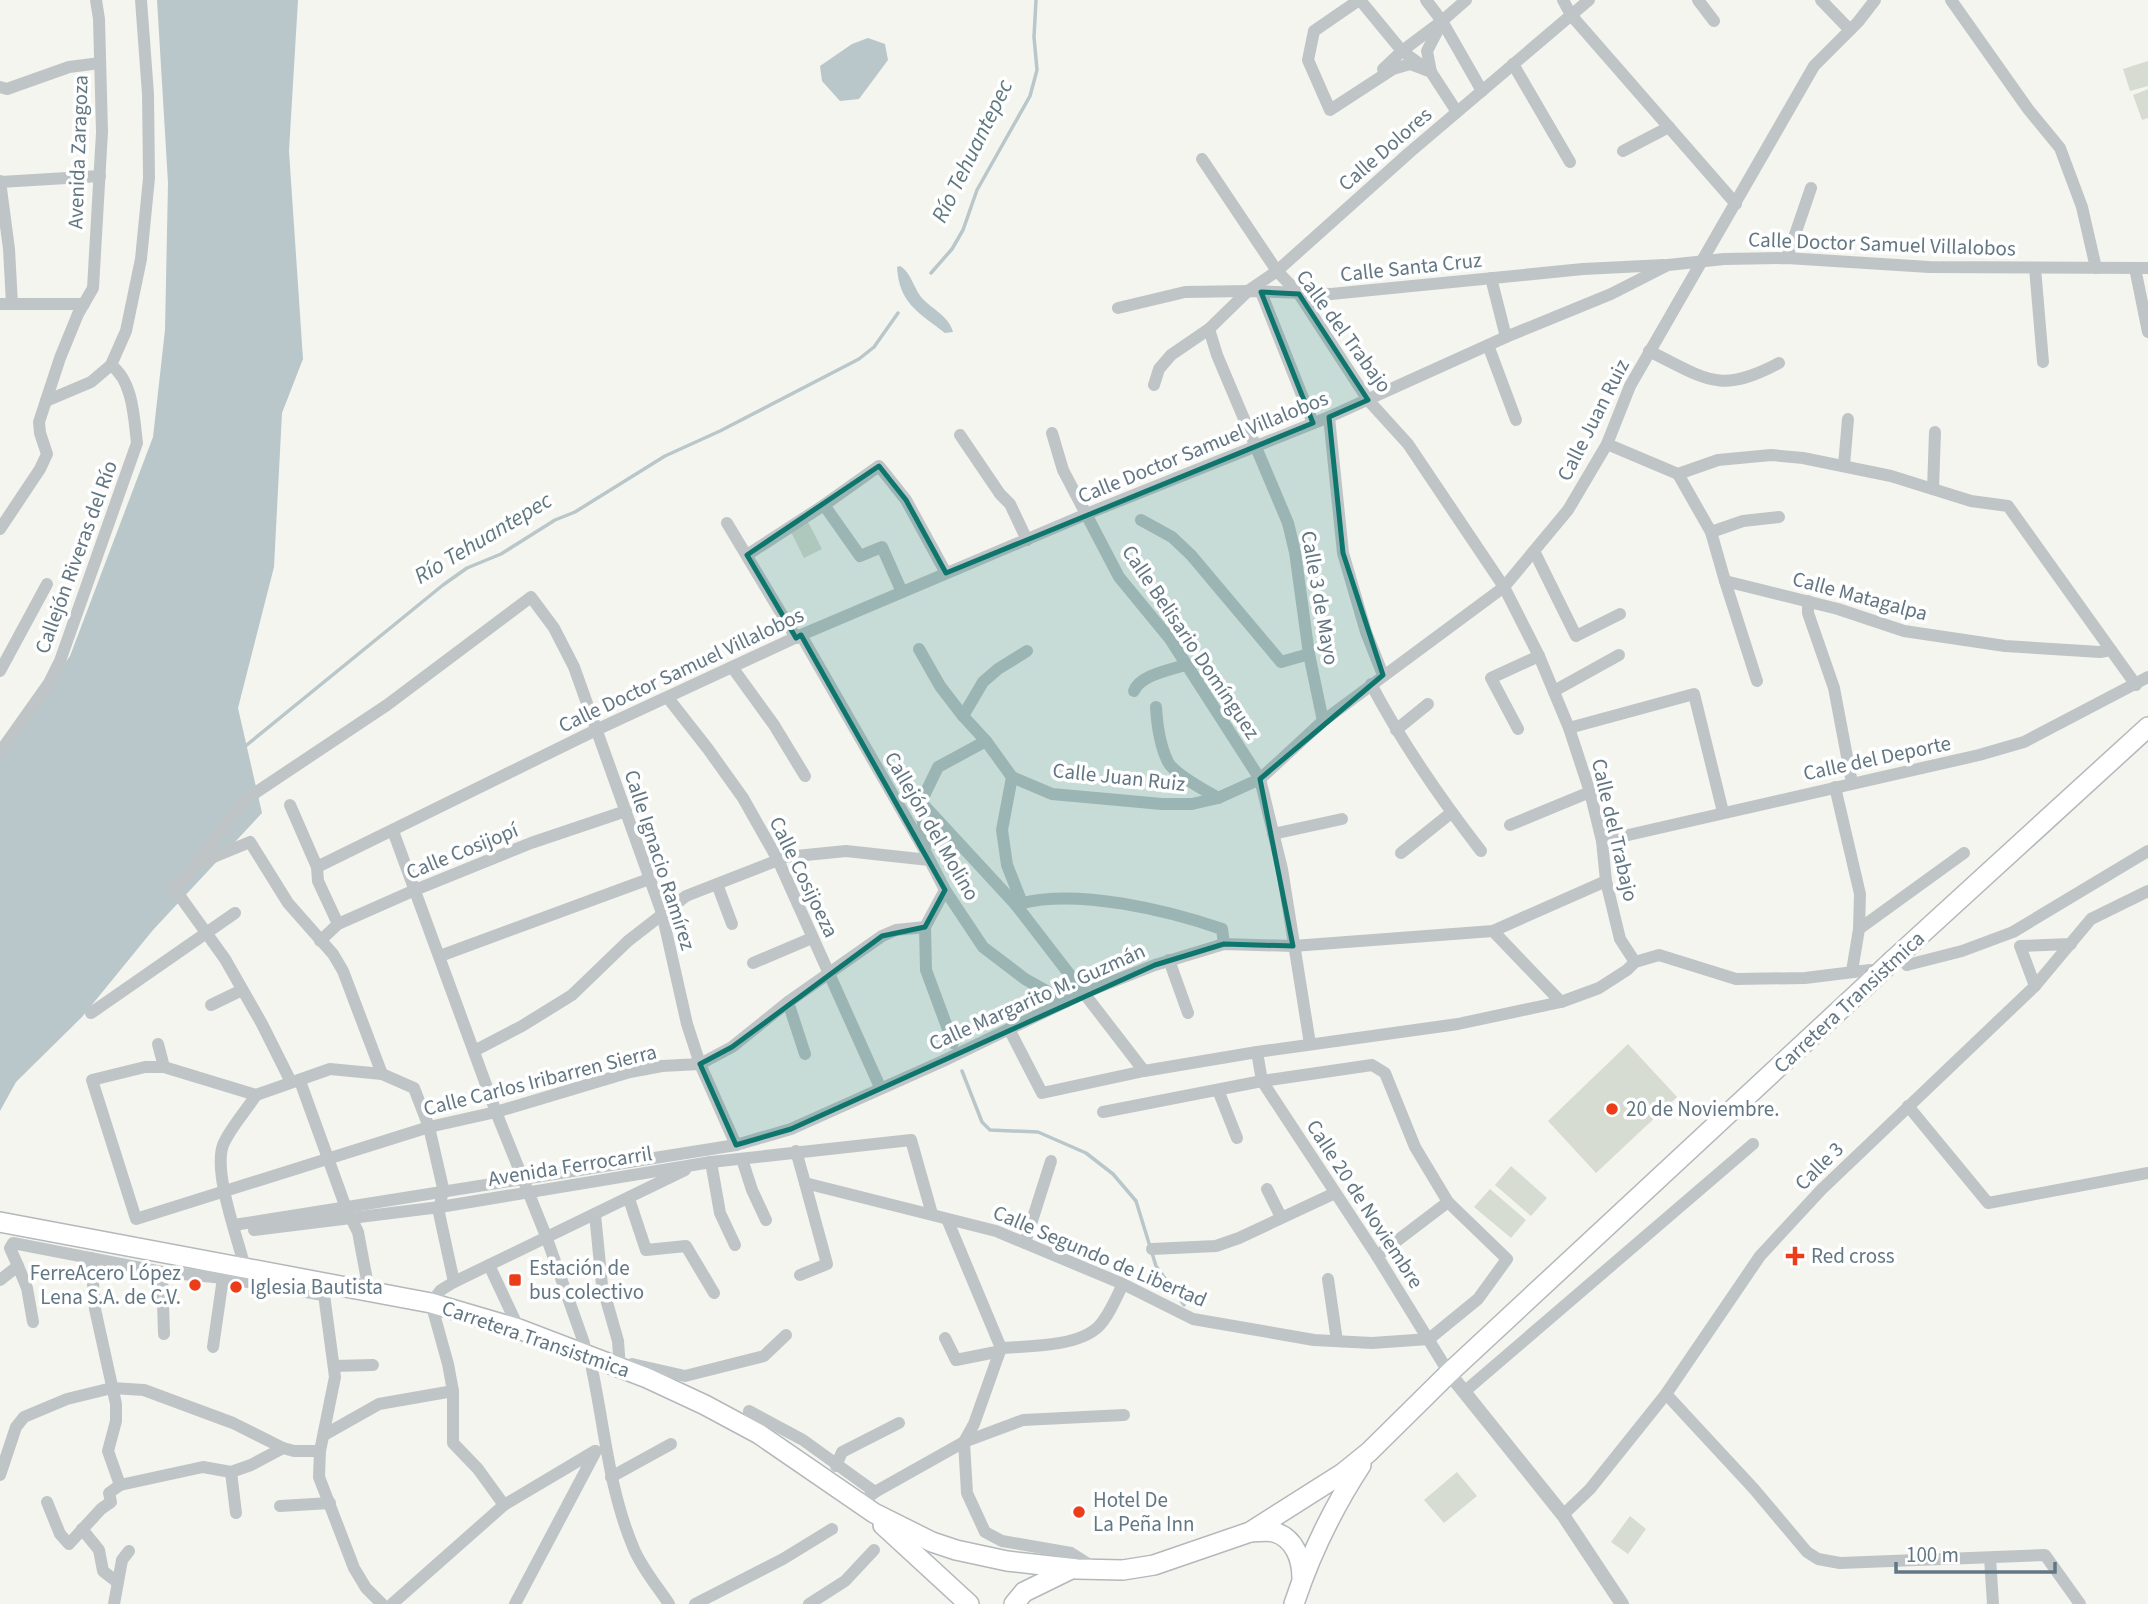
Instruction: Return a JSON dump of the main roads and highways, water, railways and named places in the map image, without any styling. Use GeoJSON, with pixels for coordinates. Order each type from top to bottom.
{"type":"FeatureCollection","features":[{"type":"Feature","properties":{"kind":"main road","name":"Carretera Transistmica"},"geometry":{"type":"LineString","coordinates":[[0,1222],[224,1271],[245,1268],[323,1289],[369,1292],[430,1303],[519,1329],[621,1365],[759,1434],[932,1542],[1007,1561],[1072,1569],[1122,1570],[1154,1565],[1250,1532],[1311,1495],[1369,1452],[1449,1373],[1871,975],[1900,962],[2148,727]]}},
{"type":"Feature","properties":{"kind":"main road","name":"Carretera Transistmica"},"geometry":{"type":"LineString","coordinates":[[1294,1604],[1302,1579],[1347,1487],[1369,1452]]}},
{"type":"Feature","properties":{"kind":"main road","name":"Carretera Transistmica"},"geometry":{"type":"LineString","coordinates":[[870,1503],[883,1525],[969,1604]]}},
{"type":"Feature","properties":{"kind":"main road"},"geometry":{"type":"LineString","coordinates":[[1250,1532],[1274,1532],[1296,1548],[1302,1564],[1302,1579]]}},
{"type":"Feature","properties":{"kind":"main road"},"geometry":{"type":"LineString","coordinates":[[1014,1604],[1024,1592],[1072,1569]]}},
{"type":"Feature","properties":{"kind":"waterway","name":"Río Tehuantepec"},"geometry":{"type":"LineString","coordinates":[[931,273],[952,249],[963,230],[977,190],[1030,96],[1037,70],[1034,37],[1036,0]]}},
{"type":"Feature","properties":{"kind":"waterway","name":"Río Tehuantepec"},"geometry":{"type":"LineString","coordinates":[[243,748],[467,568],[501,554],[665,456],[720,431],[859,359],[874,347],[898,313]]}},
{"type":"Feature","properties":{"kind":"waterway"},"geometry":{"type":"LineString","coordinates":[[962,1071],[982,1122],[990,1130],[1038,1132],[1086,1153],[1113,1174],[1136,1201],[1156,1266],[1184,1305]]}},
{"type":"Feature","properties":{"kind":"place","name":"20 de Noviembre."},"geometry":{"type":"Point","coordinates":[1612,1109]}},
{"type":"Feature","properties":{"kind":"place","name":"Red cross"},"geometry":{"type":"Point","coordinates":[1795,1256]}},
{"type":"Feature","properties":{"kind":"place","name":"Estación de bus colectivo"},"geometry":{"type":"Point","coordinates":[515,1280]}},
{"type":"Feature","properties":{"kind":"place","name":"FerreAcero López Lena S.A. de C.V."},"geometry":{"type":"Point","coordinates":[195,1285]}},
{"type":"Feature","properties":{"kind":"place","name":"Iglesia Bautista"},"geometry":{"type":"Point","coordinates":[236,1287]}},
{"type":"Feature","properties":{"kind":"place","name":"Hotel De La Peña Inn"},"geometry":{"type":"Point","coordinates":[1079,1512]}}]}
